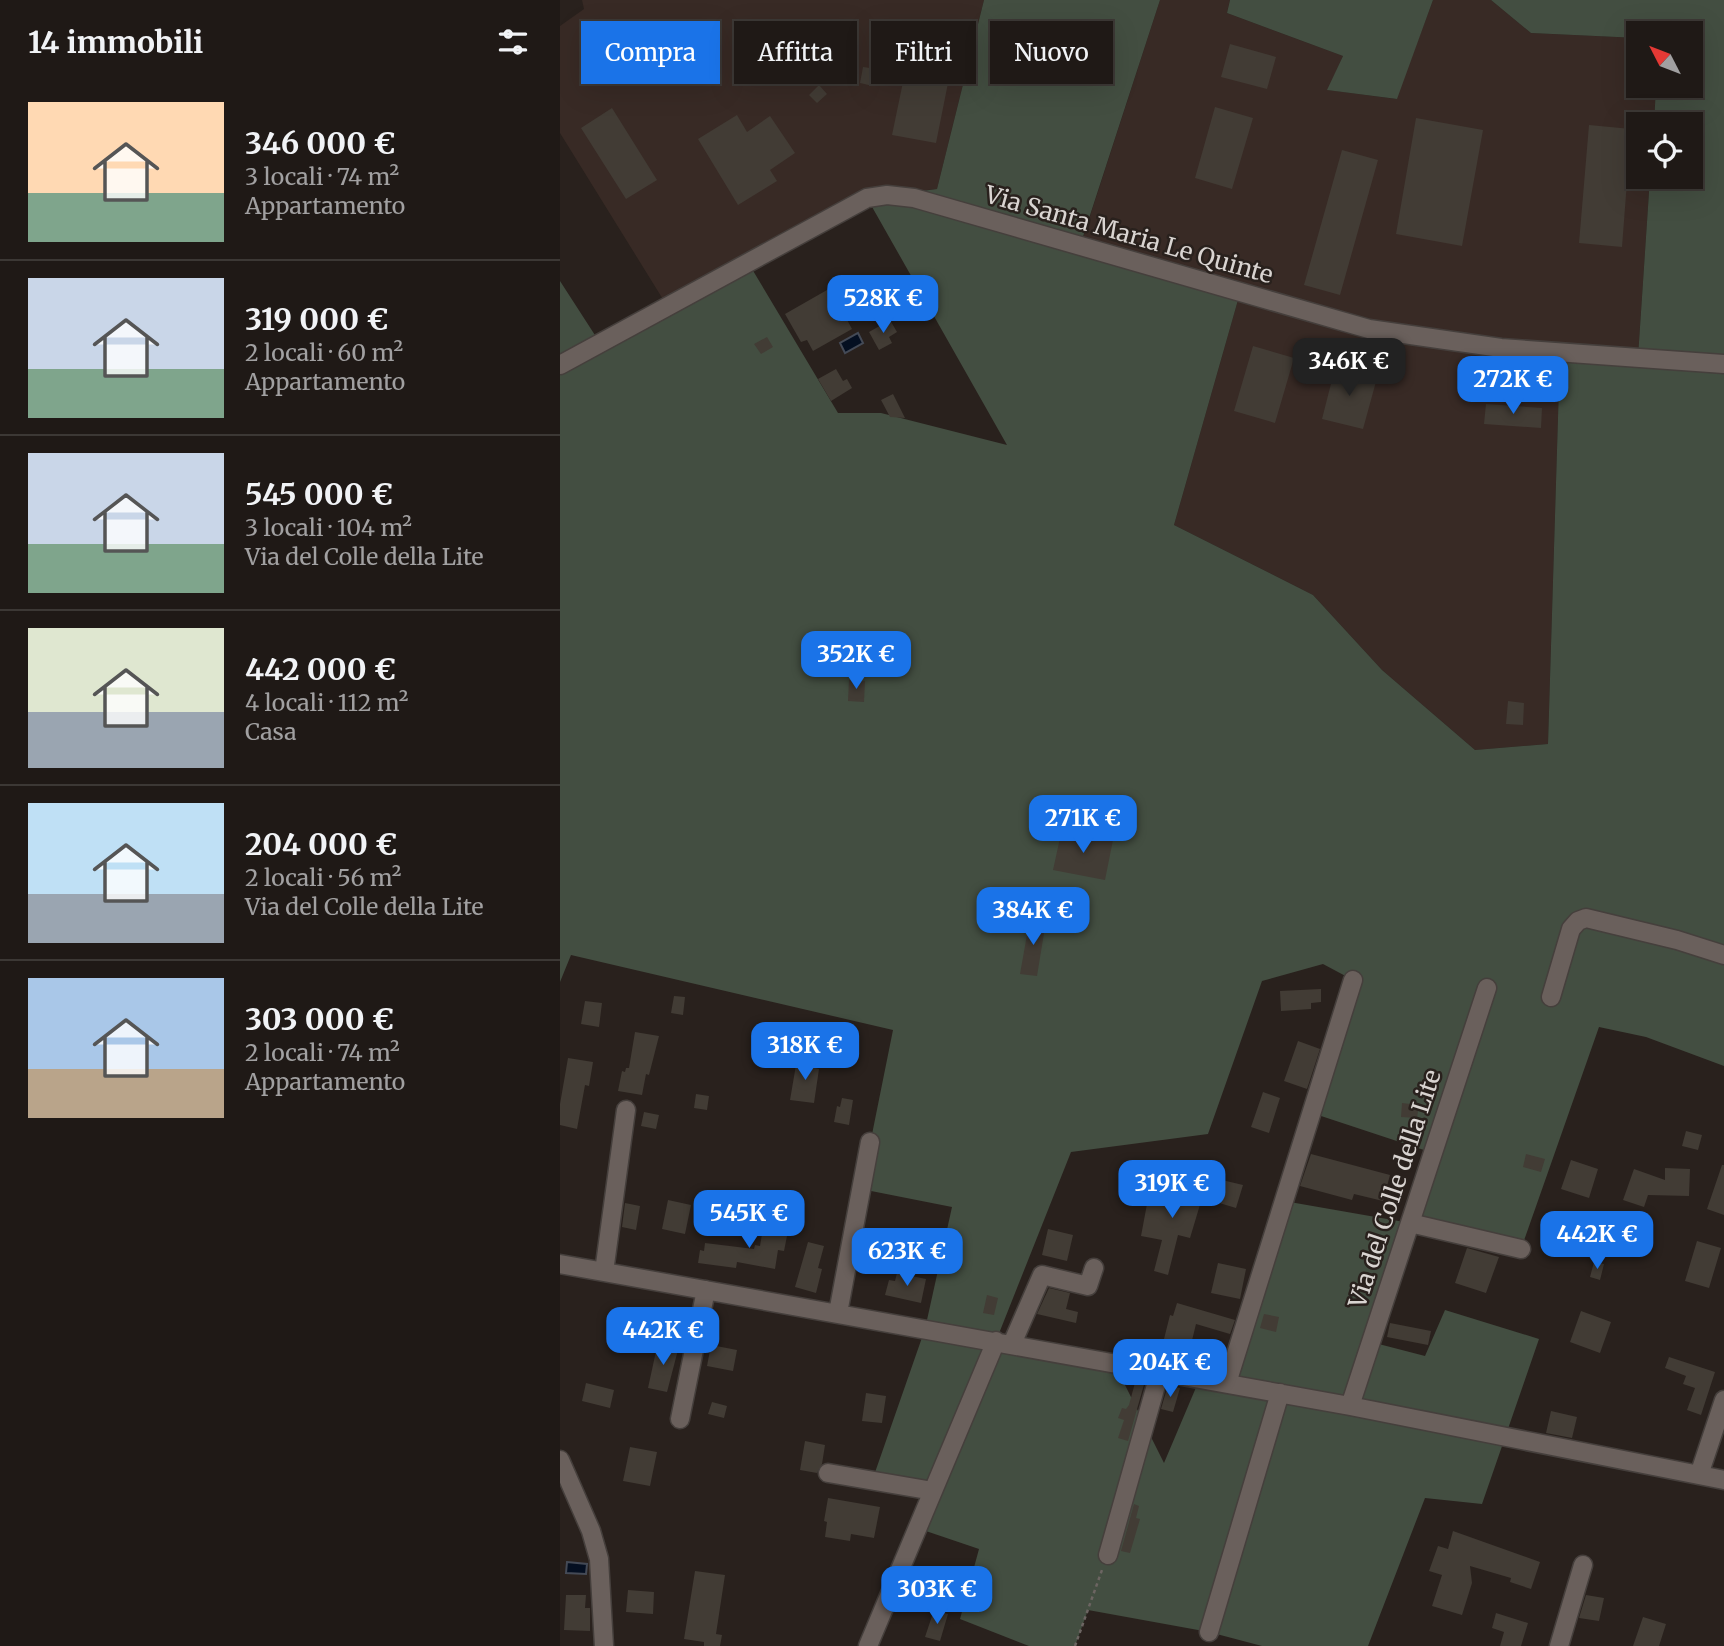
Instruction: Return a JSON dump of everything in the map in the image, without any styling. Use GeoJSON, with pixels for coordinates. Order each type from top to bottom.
{"type":"FeatureCollection","features":[{"type":"Feature","properties":{"kind":"street","name":"Via Santa Maria Le Quinte"},"geometry":{"type":"LineString","coordinates":[[560,365],[867,198],[887,195],[914,198],[1369,329],[1501,348],[1724,364]]}},
{"type":"Feature","properties":{"kind":"street"},"geometry":{"type":"LineString","coordinates":[[1551,997],[1571,929],[1578,921],[1586,918],[1677,940],[1724,955]]}},
{"type":"Feature","properties":{"kind":"street"},"geometry":{"type":"LineString","coordinates":[[1227,1383],[1353,980]]}},
{"type":"Feature","properties":{"kind":"street","name":"Via del Colle della Lite"},"geometry":{"type":"LineString","coordinates":[[1350,1406],[1487,988]]}},
{"type":"Feature","properties":{"kind":"street"},"geometry":{"type":"LineString","coordinates":[[604,1272],[626,1110]]}},
{"type":"Feature","properties":{"kind":"street"},"geometry":{"type":"LineString","coordinates":[[838,1313],[870,1142]]}},
{"type":"Feature","properties":{"kind":"street"},"geometry":{"type":"LineString","coordinates":[[1410,1223],[1521,1248]]}},
{"type":"Feature","properties":{"kind":"street"},"geometry":{"type":"LineString","coordinates":[[560,1264],[1227,1383],[1724,1480]]}},
{"type":"Feature","properties":{"kind":"street"},"geometry":{"type":"LineString","coordinates":[[868,1646],[933,1491],[1004,1342],[1042,1275],[1088,1286],[1094,1268]]}},
{"type":"Feature","properties":{"kind":"street"},"geometry":{"type":"LineString","coordinates":[[680,1419],[706,1290]]}},
{"type":"Feature","properties":{"kind":"street"},"geometry":{"type":"LineString","coordinates":[[1105,1562],[1160,1371]]}},
{"type":"Feature","properties":{"kind":"street"},"geometry":{"type":"LineString","coordinates":[[1209,1632],[1280,1393]]}},
{"type":"Feature","properties":{"kind":"street"},"geometry":{"type":"LineString","coordinates":[[1699,1475],[1724,1401]]}},
{"type":"Feature","properties":{"kind":"street"},"geometry":{"type":"LineString","coordinates":[[560,1461],[588,1524],[599,1559],[604,1646]]}},
{"type":"Feature","properties":{"kind":"street"},"geometry":{"type":"LineString","coordinates":[[828,1473],[933,1491]]}},
{"type":"Feature","properties":{"kind":"street"},"geometry":{"type":"LineString","coordinates":[[1559,1646],[1583,1565]]}},
{"type":"Feature","properties":{"kind":"path"},"geometry":{"type":"LineString","coordinates":[[1075,1646],[1105,1562]]}},
{"type":"Feature","properties":{"kind":"shaded area"},"geometry":{"type":"Polygon","coordinates":[[[582,0],[984,0],[976,32],[976,21],[871,21],[871,84],[963,84],[937,189],[871,196],[669,309],[560,133],[560,26],[584,9],[582,0]]]}},
{"type":"Feature","properties":{"kind":"shaded area"},"geometry":{"type":"Polygon","coordinates":[[[1160,0],[1230,0],[1227,13],[1343,56],[1328,90],[1396,99],[1433,0],[1491,0],[1531,33],[1626,37],[1626,98],[1655,98],[1655,112],[1626,112],[1626,189],[1649,189],[1638,357],[1560,352],[1548,744],[1475,750],[1382,670],[1313,595],[1174,525],[1240,293],[1080,247],[1160,0]]]}},
{"type":"Feature","properties":{"kind":"green space"},"geometry":{"type":"Polygon","coordinates":[[[984,0],[1160,0],[1080,246],[1240,293],[1174,525],[1313,595],[1382,670],[1475,750],[1548,744],[1560,352],[1638,357],[1649,189],[1703,189],[1703,112],[1655,112],[1655,98],[1703,98],[1703,21],[1626,21],[1626,37],[1531,33],[1491,0],[1724,0],[1724,1066],[1646,1037],[1599,1027],[1521,1249],[1410,1223],[1371,1342],[1425,1356],[1445,1310],[1539,1339],[1482,1504],[1425,1498],[1368,1646],[1262,1646],[1209,1632],[1088,1610],[1075,1646],[1029,1646],[960,1619],[979,1549],[917,1528],[933,1492],[872,1481],[925,1329],[952,1207],[861,1189],[893,1030],[571,955],[560,982],[560,281],[602,346],[749,264],[838,413],[881,413],[1007,445],[867,198],[937,189],[963,84],[976,84],[976,32],[984,0]],[[1323,964],[1262,981],[1208,1134],[1071,1152],[996,1341],[1114,1363],[1164,1463],[1200,1378],[1226,1383],[1284,1201],[1410,1223],[1433,1153],[1312,1113],[1353,980],[1323,964]]]}},
{"type":"Feature","properties":{"kind":"green space"},"geometry":{"type":"Polygon","coordinates":[[[1230,0],[1433,0],[1397,99],[1327,90],[1343,56],[1227,13],[1230,0]]]}},
{"type":"Feature","properties":{"kind":"water"},"geometry":{"type":"Polygon","coordinates":[[[858,333],[863,343],[845,353],[840,343],[858,333]]]}},
{"type":"Feature","properties":{"kind":"water"},"geometry":{"type":"Polygon","coordinates":[[[567,1562],[587,1564],[586,1574],[566,1573],[567,1562]]]}},
{"type":"Feature","properties":{"kind":"building"},"geometry":{"type":"Polygon","coordinates":[[[1230,44],[1276,57],[1267,89],[1221,77],[1230,44]]]}},
{"type":"Feature","properties":{"kind":"building"},"geometry":{"type":"Polygon","coordinates":[[[863,67],[871,68],[873,86],[860,83],[863,67]]]}},
{"type":"Feature","properties":{"kind":"building"},"geometry":{"type":"Polygon","coordinates":[[[903,84],[948,84],[936,143],[892,135],[903,84]]]}},
{"type":"Feature","properties":{"kind":"building"},"geometry":{"type":"Polygon","coordinates":[[[819,85],[827,94],[817,103],[809,95],[819,85]]]}},
{"type":"Feature","properties":{"kind":"building"},"geometry":{"type":"Polygon","coordinates":[[[1215,107],[1253,118],[1232,189],[1195,178],[1215,107]]]}},
{"type":"Feature","properties":{"kind":"building"},"geometry":{"type":"Polygon","coordinates":[[[612,108],[657,180],[626,199],[581,128],[612,108]]]}},
{"type":"Feature","properties":{"kind":"building"},"geometry":{"type":"Polygon","coordinates":[[[737,115],[747,132],[770,116],[795,153],[770,170],[777,181],[738,205],[698,139],[737,115]]]}},
{"type":"Feature","properties":{"kind":"building"},"geometry":{"type":"Polygon","coordinates":[[[1416,118],[1483,130],[1462,246],[1396,234],[1416,118]]]}},
{"type":"Feature","properties":{"kind":"building"},"geometry":{"type":"Polygon","coordinates":[[[1589,125],[1626,129],[1626,189],[1622,247],[1579,243],[1589,125]]]}},
{"type":"Feature","properties":{"kind":"building"},"geometry":{"type":"Polygon","coordinates":[[[1342,150],[1378,160],[1340,295],[1304,285],[1342,150]]]}},
{"type":"Feature","properties":{"kind":"building"},"geometry":{"type":"Polygon","coordinates":[[[841,282],[857,310],[845,316],[852,329],[813,351],[807,340],[801,342],[785,314],[841,282]]]}},
{"type":"Feature","properties":{"kind":"building"},"geometry":{"type":"Polygon","coordinates":[[[890,320],[897,332],[889,337],[892,343],[879,350],[869,332],[890,320]]]}},
{"type":"Feature","properties":{"kind":"building"},"geometry":{"type":"Polygon","coordinates":[[[767,337],[773,347],[761,354],[754,344],[767,337]]]}},
{"type":"Feature","properties":{"kind":"building"},"geometry":{"type":"Polygon","coordinates":[[[1253,346],[1294,358],[1275,423],[1234,411],[1253,346]]]}},
{"type":"Feature","properties":{"kind":"building"},"geometry":{"type":"Polygon","coordinates":[[[1335,368],[1377,378],[1363,429],[1322,419],[1335,368]]]}},
{"type":"Feature","properties":{"kind":"building"},"geometry":{"type":"Polygon","coordinates":[[[836,369],[843,381],[847,379],[852,388],[831,401],[818,379],[836,369]]]}},
{"type":"Feature","properties":{"kind":"building"},"geometry":{"type":"Polygon","coordinates":[[[893,394],[905,418],[890,417],[881,400],[893,394]]]}},
{"type":"Feature","properties":{"kind":"building"},"geometry":{"type":"Polygon","coordinates":[[[1486,404],[1542,408],[1541,428],[1484,424],[1486,404]]]}},
{"type":"Feature","properties":{"kind":"building"},"geometry":{"type":"Polygon","coordinates":[[[849,680],[865,681],[864,702],[848,701],[849,680]]]}},
{"type":"Feature","properties":{"kind":"building"},"geometry":{"type":"Polygon","coordinates":[[[1508,701],[1524,703],[1523,725],[1506,724],[1508,701]]]}},
{"type":"Feature","properties":{"kind":"building"},"geometry":{"type":"Polygon","coordinates":[[[1062,829],[1113,840],[1105,880],[1053,870],[1062,829]]]}},
{"type":"Feature","properties":{"kind":"building"},"geometry":{"type":"Polygon","coordinates":[[[1030,918],[1046,921],[1037,976],[1020,974],[1030,918]]]}},
{"type":"Feature","properties":{"kind":"building"},"geometry":{"type":"Polygon","coordinates":[[[1321,989],[1321,1002],[1311,1003],[1311,1009],[1281,1011],[1280,991],[1321,989]]]}},
{"type":"Feature","properties":{"kind":"building"},"geometry":{"type":"Polygon","coordinates":[[[674,996],[685,997],[683,1015],[671,1013],[674,996]]]}},
{"type":"Feature","properties":{"kind":"building"},"geometry":{"type":"Polygon","coordinates":[[[585,1001],[602,1003],[599,1027],[581,1024],[585,1001]]]}},
{"type":"Feature","properties":{"kind":"building"},"geometry":{"type":"Polygon","coordinates":[[[635,1032],[659,1036],[642,1095],[618,1091],[622,1071],[625,1072],[626,1068],[629,1068],[635,1032]]]}},
{"type":"Feature","properties":{"kind":"building"},"geometry":{"type":"Polygon","coordinates":[[[1298,1041],[1320,1049],[1307,1089],[1284,1081],[1298,1041]]]}},
{"type":"Feature","properties":{"kind":"building"},"geometry":{"type":"Polygon","coordinates":[[[568,1058],[593,1062],[589,1086],[585,1085],[577,1129],[560,1125],[560,1104],[568,1058]]]}},
{"type":"Feature","properties":{"kind":"building"},"geometry":{"type":"Polygon","coordinates":[[[803,1059],[816,1062],[815,1068],[819,1069],[814,1103],[790,1100],[796,1065],[802,1066],[803,1059]]]}},
{"type":"Feature","properties":{"kind":"building"},"geometry":{"type":"Polygon","coordinates":[[[1263,1092],[1280,1098],[1269,1133],[1251,1127],[1263,1092]]]}},
{"type":"Feature","properties":{"kind":"building"},"geometry":{"type":"Polygon","coordinates":[[[696,1094],[709,1096],[707,1110],[694,1108],[696,1094]]]}},
{"type":"Feature","properties":{"kind":"building"},"geometry":{"type":"Polygon","coordinates":[[[842,1098],[853,1100],[849,1125],[834,1122],[837,1106],[840,1107],[842,1098]]]}},
{"type":"Feature","properties":{"kind":"building"},"geometry":{"type":"Polygon","coordinates":[[[1402,1103],[1419,1105],[1417,1118],[1401,1117],[1402,1103]]]}},
{"type":"Feature","properties":{"kind":"building"},"geometry":{"type":"Polygon","coordinates":[[[644,1112],[659,1115],[656,1129],[641,1126],[644,1112]]]}},
{"type":"Feature","properties":{"kind":"building"},"geometry":{"type":"Polygon","coordinates":[[[1686,1131],[1702,1135],[1698,1150],[1682,1146],[1686,1131]]]}},
{"type":"Feature","properties":{"kind":"building"},"geometry":{"type":"Polygon","coordinates":[[[1311,1154],[1390,1175],[1383,1201],[1354,1194],[1352,1200],[1300,1186],[1311,1154]]]}},
{"type":"Feature","properties":{"kind":"building"},"geometry":{"type":"Polygon","coordinates":[[[1526,1154],[1545,1159],[1541,1172],[1523,1167],[1526,1154]]]}},
{"type":"Feature","properties":{"kind":"building"},"geometry":{"type":"Polygon","coordinates":[[[1571,1160],[1598,1169],[1589,1198],[1561,1189],[1571,1160]]]}},
{"type":"Feature","properties":{"kind":"building"},"geometry":{"type":"Polygon","coordinates":[[[1184,1164],[1198,1167],[1191,1195],[1202,1198],[1190,1238],[1178,1235],[1168,1275],[1154,1271],[1162,1240],[1141,1236],[1147,1204],[1152,1205],[1152,1200],[1177,1204],[1186,1176],[1181,1175],[1184,1164]]]}},
{"type":"Feature","properties":{"kind":"building"},"geometry":{"type":"Polygon","coordinates":[[[1724,1165],[1724,1215],[1707,1209],[1724,1165]]]}},
{"type":"Feature","properties":{"kind":"building"},"geometry":{"type":"Polygon","coordinates":[[[1665,1168],[1690,1169],[1689,1196],[1648,1195],[1644,1207],[1623,1200],[1634,1169],[1665,1180],[1665,1168]]]}},
{"type":"Feature","properties":{"kind":"building"},"geometry":{"type":"Polygon","coordinates":[[[1222,1180],[1243,1185],[1236,1208],[1216,1202],[1222,1180]]]}},
{"type":"Feature","properties":{"kind":"building"},"geometry":{"type":"Polygon","coordinates":[[[668,1200],[691,1205],[685,1234],[662,1229],[668,1200]]]}},
{"type":"Feature","properties":{"kind":"building"},"geometry":{"type":"Polygon","coordinates":[[[625,1203],[640,1206],[636,1230],[622,1227],[625,1203]]]}},
{"type":"Feature","properties":{"kind":"building"},"geometry":{"type":"Polygon","coordinates":[[[764,1222],[789,1226],[784,1251],[778,1250],[775,1269],[737,1262],[736,1268],[698,1263],[700,1250],[704,1251],[705,1243],[754,1249],[755,1245],[760,1246],[764,1222]]]}},
{"type":"Feature","properties":{"kind":"building"},"geometry":{"type":"Polygon","coordinates":[[[1048,1229],[1073,1235],[1067,1261],[1042,1255],[1048,1229]]]}},
{"type":"Feature","properties":{"kind":"building"},"geometry":{"type":"Polygon","coordinates":[[[1697,1241],[1721,1248],[1709,1288],[1685,1281],[1697,1241]]]}},
{"type":"Feature","properties":{"kind":"building"},"geometry":{"type":"Polygon","coordinates":[[[808,1242],[824,1246],[818,1268],[822,1269],[816,1293],[795,1287],[808,1242]]]}},
{"type":"Feature","properties":{"kind":"building"},"geometry":{"type":"Polygon","coordinates":[[[1467,1248],[1499,1257],[1486,1293],[1455,1283],[1467,1248]]]}},
{"type":"Feature","properties":{"kind":"building"},"geometry":{"type":"Polygon","coordinates":[[[1594,1262],[1604,1264],[1600,1280],[1590,1277],[1594,1262]]]}},
{"type":"Feature","properties":{"kind":"building"},"geometry":{"type":"Polygon","coordinates":[[[1218,1263],[1246,1269],[1240,1299],[1211,1293],[1218,1263]]]}},
{"type":"Feature","properties":{"kind":"building"},"geometry":{"type":"Polygon","coordinates":[[[897,1273],[926,1279],[921,1303],[885,1295],[889,1280],[895,1281],[897,1273]]]}},
{"type":"Feature","properties":{"kind":"building"},"geometry":{"type":"Polygon","coordinates":[[[1049,1288],[1070,1293],[1066,1309],[1078,1312],[1076,1323],[1037,1314],[1049,1288]]]}},
{"type":"Feature","properties":{"kind":"building"},"geometry":{"type":"Polygon","coordinates":[[[987,1295],[998,1298],[994,1315],[983,1313],[987,1295]]]}},
{"type":"Feature","properties":{"kind":"building"},"geometry":{"type":"Polygon","coordinates":[[[1177,1303],[1235,1320],[1230,1334],[1196,1324],[1186,1365],[1159,1359],[1170,1315],[1173,1316],[1177,1303]]]}},
{"type":"Feature","properties":{"kind":"building"},"geometry":{"type":"Polygon","coordinates":[[[1581,1311],[1611,1322],[1600,1353],[1570,1342],[1581,1311]]]}},
{"type":"Feature","properties":{"kind":"building"},"geometry":{"type":"Polygon","coordinates":[[[1264,1314],[1279,1317],[1276,1332],[1260,1328],[1264,1314]]]}},
{"type":"Feature","properties":{"kind":"building"},"geometry":{"type":"Polygon","coordinates":[[[1390,1323],[1431,1331],[1428,1345],[1387,1337],[1390,1323]]]}},
{"type":"Feature","properties":{"kind":"building"},"geometry":{"type":"Polygon","coordinates":[[[658,1342],[679,1346],[667,1392],[648,1388],[658,1342]]]}},
{"type":"Feature","properties":{"kind":"building"},"geometry":{"type":"Polygon","coordinates":[[[711,1345],[737,1350],[733,1371],[707,1366],[711,1345]]]}},
{"type":"Feature","properties":{"kind":"building"},"geometry":{"type":"Polygon","coordinates":[[[1669,1357],[1715,1372],[1701,1415],[1687,1410],[1695,1388],[1683,1384],[1686,1376],[1665,1368],[1669,1357]]]}},
{"type":"Feature","properties":{"kind":"building"},"geometry":{"type":"Polygon","coordinates":[[[1136,1379],[1145,1381],[1128,1441],[1118,1438],[1124,1420],[1118,1418],[1122,1408],[1126,1409],[1129,1405],[1136,1379]]]}},
{"type":"Feature","properties":{"kind":"building"},"geometry":{"type":"Polygon","coordinates":[[[586,1383],[614,1390],[610,1408],[582,1401],[586,1383]]]}},
{"type":"Feature","properties":{"kind":"building"},"geometry":{"type":"Polygon","coordinates":[[[1168,1385],[1180,1388],[1173,1412],[1161,1409],[1168,1385]]]}},
{"type":"Feature","properties":{"kind":"building"},"geometry":{"type":"Polygon","coordinates":[[[866,1393],[886,1396],[882,1423],[862,1421],[866,1393]]]}},
{"type":"Feature","properties":{"kind":"building"},"geometry":{"type":"Polygon","coordinates":[[[712,1402],[727,1406],[724,1418],[708,1414],[712,1402]]]}},
{"type":"Feature","properties":{"kind":"building"},"geometry":{"type":"Polygon","coordinates":[[[1551,1411],[1577,1417],[1572,1438],[1546,1433],[1551,1411]]]}},
{"type":"Feature","properties":{"kind":"building"},"geometry":{"type":"Polygon","coordinates":[[[805,1441],[825,1445],[822,1464],[817,1473],[800,1470],[805,1441]]]}},
{"type":"Feature","properties":{"kind":"building"},"geometry":{"type":"Polygon","coordinates":[[[630,1447],[657,1452],[650,1486],[623,1481],[630,1447]]]}},
{"type":"Feature","properties":{"kind":"building"},"geometry":{"type":"Polygon","coordinates":[[[828,1498],[880,1507],[874,1538],[851,1534],[850,1541],[825,1537],[827,1522],[824,1521],[828,1498]]]}},
{"type":"Feature","properties":{"kind":"building"},"geometry":{"type":"Polygon","coordinates":[[[1134,1504],[1139,1506],[1136,1518],[1140,1519],[1130,1553],[1121,1551],[1134,1504]]]}},
{"type":"Feature","properties":{"kind":"building"},"geometry":{"type":"Polygon","coordinates":[[[1453,1531],[1540,1562],[1531,1589],[1510,1582],[1511,1578],[1470,1566],[1472,1583],[1462,1615],[1432,1606],[1442,1575],[1429,1571],[1438,1546],[1448,1549],[1453,1531]]]}},
{"type":"Feature","properties":{"kind":"building"},"geometry":{"type":"Polygon","coordinates":[[[695,1571],[725,1575],[716,1634],[722,1635],[720,1646],[704,1646],[704,1642],[684,1639],[695,1571]]]}},
{"type":"Feature","properties":{"kind":"building"},"geometry":{"type":"Polygon","coordinates":[[[628,1590],[654,1592],[653,1614],[626,1612],[628,1590]]]}},
{"type":"Feature","properties":{"kind":"building"},"geometry":{"type":"Polygon","coordinates":[[[566,1595],[586,1595],[585,1608],[590,1608],[590,1631],[564,1630],[566,1595]]]}},
{"type":"Feature","properties":{"kind":"building"},"geometry":{"type":"Polygon","coordinates":[[[1586,1595],[1604,1598],[1599,1621],[1579,1618],[1586,1595]]]}},
{"type":"Feature","properties":{"kind":"building"},"geometry":{"type":"Polygon","coordinates":[[[934,1610],[948,1614],[940,1641],[925,1637],[934,1610]]]}},
{"type":"Feature","properties":{"kind":"building"},"geometry":{"type":"Polygon","coordinates":[[[1496,1613],[1528,1623],[1521,1646],[1500,1646],[1504,1632],[1492,1628],[1496,1613]]]}},
{"type":"Feature","properties":{"kind":"building"},"geometry":{"type":"Polygon","coordinates":[[[1643,1617],[1666,1624],[1659,1646],[1633,1646],[1643,1617]]]}}]}
